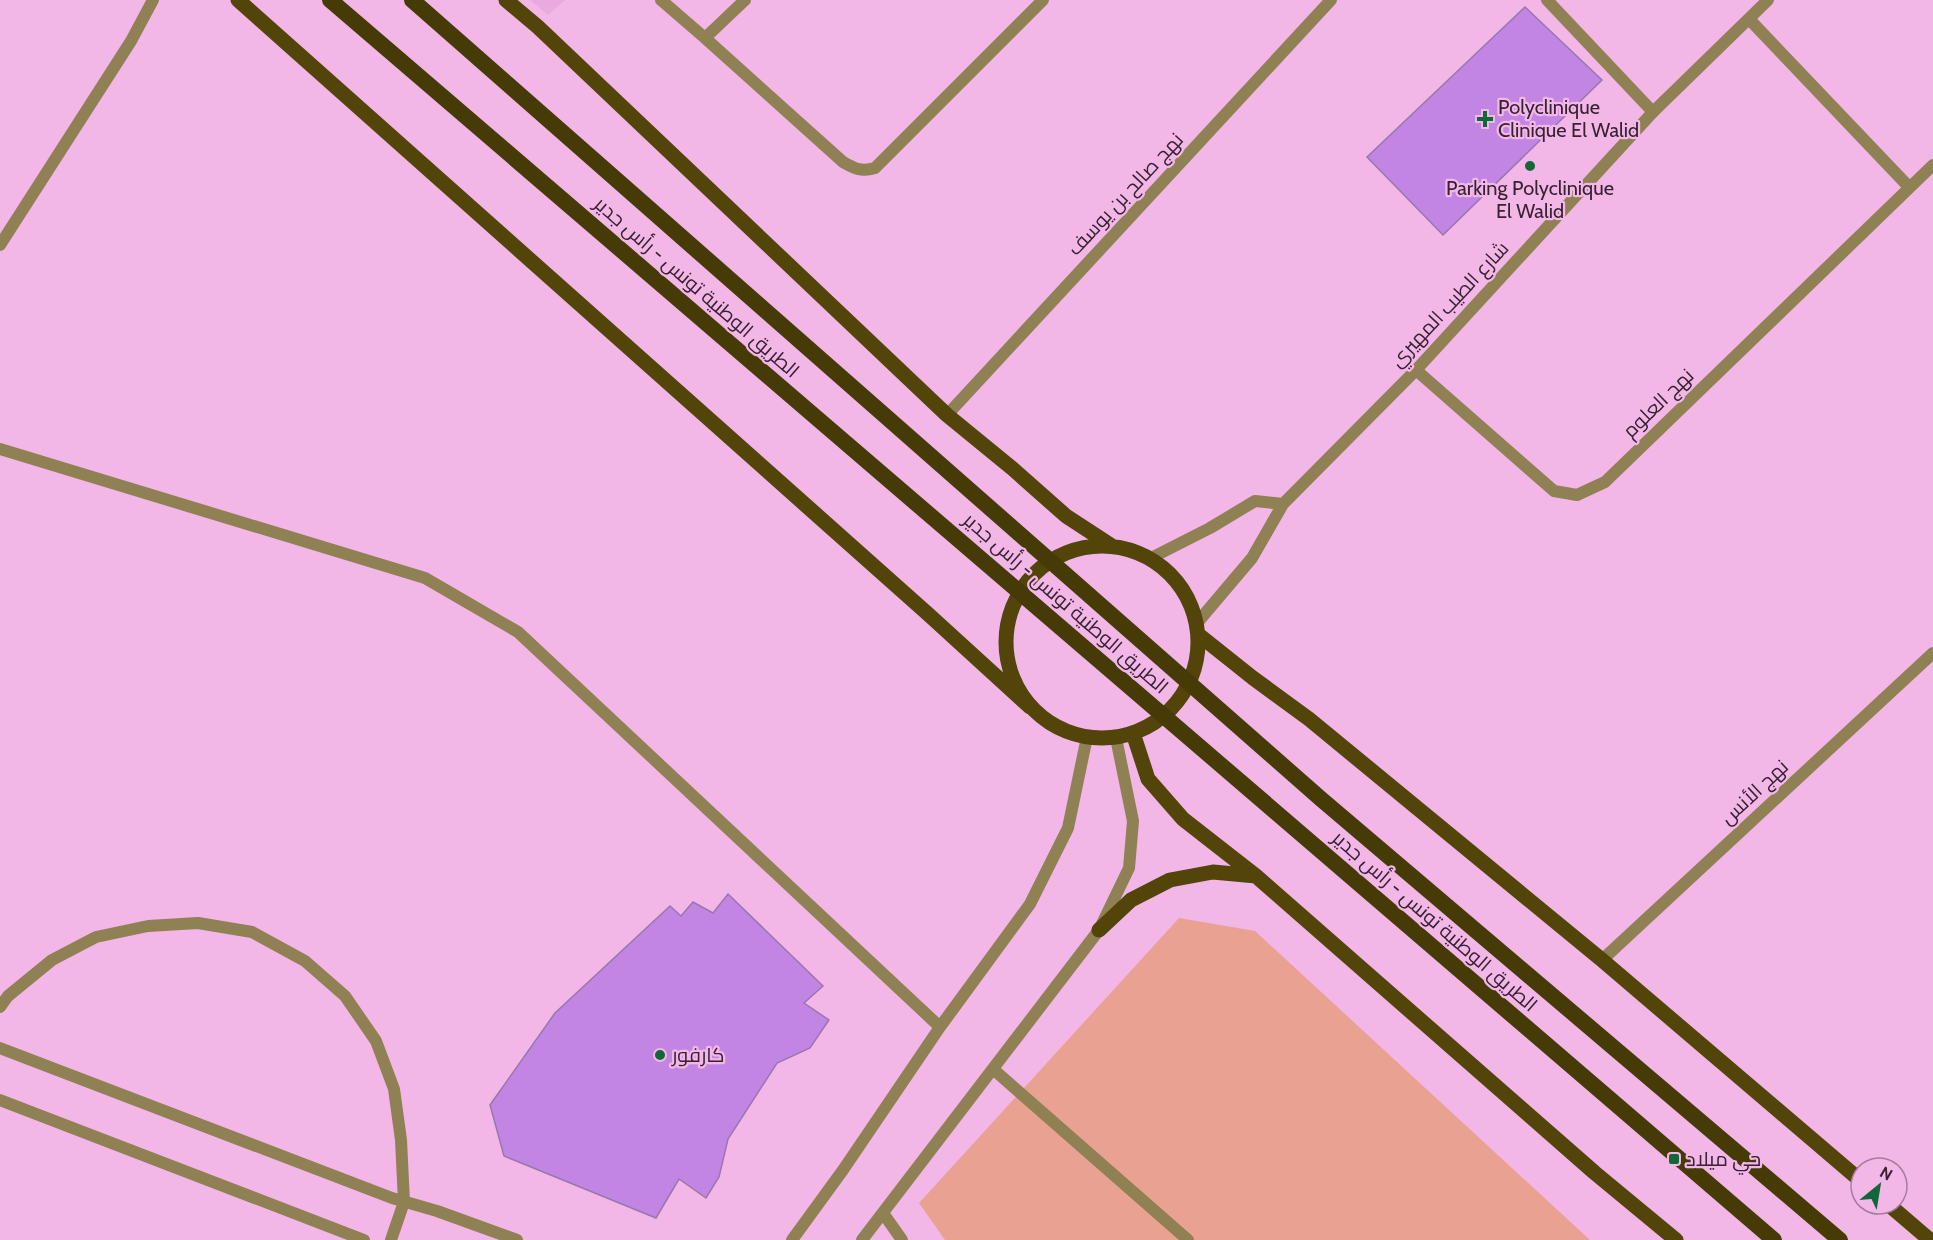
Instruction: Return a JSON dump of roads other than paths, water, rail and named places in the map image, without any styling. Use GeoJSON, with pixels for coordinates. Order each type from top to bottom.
{"type":"FeatureCollection","features":[{"type":"Feature","properties":{"kind":"highway","name":"الطريق الوطنية تونس - رأس جدير"},"geometry":{"type":"LineString","coordinates":[[330,0],[1774,1240]]}},
{"type":"Feature","properties":{"kind":"highway","name":"الطريق الوطنية تونس - رأس جدير"},"geometry":{"type":"LineString","coordinates":[[412,0],[1322,800],[1840,1240]]}},
{"type":"Feature","properties":{"kind":"main road"},"geometry":{"type":"LineString","coordinates":[[238,0],[1030,707],[1058,728],[1087,737],[1116,738],[1133,734],[1161,719],[1183,696],[1196,667],[1198,629],[1188,597],[1172,576],[1151,558],[1112,546],[1066,516],[947,415],[538,27],[506,0]]}},
{"type":"Feature","properties":{"kind":"main road"},"geometry":{"type":"LineString","coordinates":[[1030,707],[1014,682],[1006,654],[1007,625],[1016,598],[1033,575],[1056,557],[1083,547],[1112,546]]}},
{"type":"Feature","properties":{"kind":"main road"},"geometry":{"type":"LineString","coordinates":[[1198,629],[1602,960],[1849,1171]]}},
{"type":"Feature","properties":{"kind":"main road"},"geometry":{"type":"LineString","coordinates":[[1133,734],[1148,778],[1183,819],[1257,876],[1586,1166],[1676,1240]]}},
{"type":"Feature","properties":{"kind":"main road"},"geometry":{"type":"LineString","coordinates":[[1099,930],[1131,900],[1170,880],[1213,872],[1257,876]]}},
{"type":"Feature","properties":{"kind":"main road"},"geometry":{"type":"LineString","coordinates":[[1902,1216],[1930,1240]]}},
{"type":"Feature","properties":{"kind":"street"},"geometry":{"type":"LineString","coordinates":[[0,245],[131,41],[153,0]]}},
{"type":"Feature","properties":{"kind":"street"},"geometry":{"type":"LineString","coordinates":[[661,0],[843,162],[864,171],[875,168],[1043,0]]}},
{"type":"Feature","properties":{"kind":"street"},"geometry":{"type":"LineString","coordinates":[[705,38],[745,0]]}},
{"type":"Feature","properties":{"kind":"street"},"geometry":{"type":"LineString","coordinates":[[1547,0],[1653,112]]}},
{"type":"Feature","properties":{"kind":"street","name":"شارع الطيب المهيري"},"geometry":{"type":"LineString","coordinates":[[1198,629],[1252,558],[1282,504],[1416,370],[1653,112],[1768,0]]}},
{"type":"Feature","properties":{"kind":"street","name":"نهج صالح بن يوسف"},"geometry":{"type":"LineString","coordinates":[[947,415],[1328,1]]}},
{"type":"Feature","properties":{"kind":"street"},"geometry":{"type":"LineString","coordinates":[[1749,19],[1909,187]]}},
{"type":"Feature","properties":{"kind":"street","name":"نهج العلوم"},"geometry":{"type":"LineString","coordinates":[[1416,370],[1554,491],[1576,495],[1605,482],[1933,165]]}},
{"type":"Feature","properties":{"kind":"street"},"geometry":{"type":"LineString","coordinates":[[0,448],[425,578],[518,632],[940,1027]]}},
{"type":"Feature","properties":{"kind":"street"},"geometry":{"type":"LineString","coordinates":[[1151,558],[1210,528],[1255,501],[1282,504]]}},
{"type":"Feature","properties":{"kind":"street","name":"نهج الأنس"},"geometry":{"type":"LineString","coordinates":[[1602,960],[1933,653]]}},
{"type":"Feature","properties":{"kind":"street"},"geometry":{"type":"LineString","coordinates":[[792,1240],[843,1170],[940,1027],[1029,904],[1068,828],[1087,737]]}},
{"type":"Feature","properties":{"kind":"street"},"geometry":{"type":"LineString","coordinates":[[862,1240],[1099,930],[1129,868],[1133,822],[1116,738]]}},
{"type":"Feature","properties":{"kind":"street"},"geometry":{"type":"LineString","coordinates":[[0,1007],[8,996],[52,960],[96,937],[148,926],[198,923],[252,932],[305,961],[345,996],[376,1041],[394,1089],[401,1140],[404,1202],[391,1240]]}},
{"type":"Feature","properties":{"kind":"street"},"geometry":{"type":"LineString","coordinates":[[0,1048],[404,1202],[517,1240]]}},
{"type":"Feature","properties":{"kind":"street"},"geometry":{"type":"LineString","coordinates":[[993,1069],[1188,1240]]}},
{"type":"Feature","properties":{"kind":"street"},"geometry":{"type":"LineString","coordinates":[[0,1100],[364,1240]]}},
{"type":"Feature","properties":{"kind":"street"},"geometry":{"type":"LineString","coordinates":[[883,1213],[902,1240]]}},
{"type":"Feature","properties":{"kind":"place","name":"Polyclinique Clinique El Walid"},"geometry":{"type":"Point","coordinates":[1485,119]}},
{"type":"Feature","properties":{"kind":"place","name":"Parking Polyclinique El Walid"},"geometry":{"type":"Point","coordinates":[1530,166]}},
{"type":"Feature","properties":{"kind":"place","name":"كارفور"},"geometry":{"type":"Point","coordinates":[660,1055]}},
{"type":"Feature","properties":{"kind":"place","name":"حي ميلاد"},"geometry":{"type":"Point","coordinates":[1674,1159]}}]}
